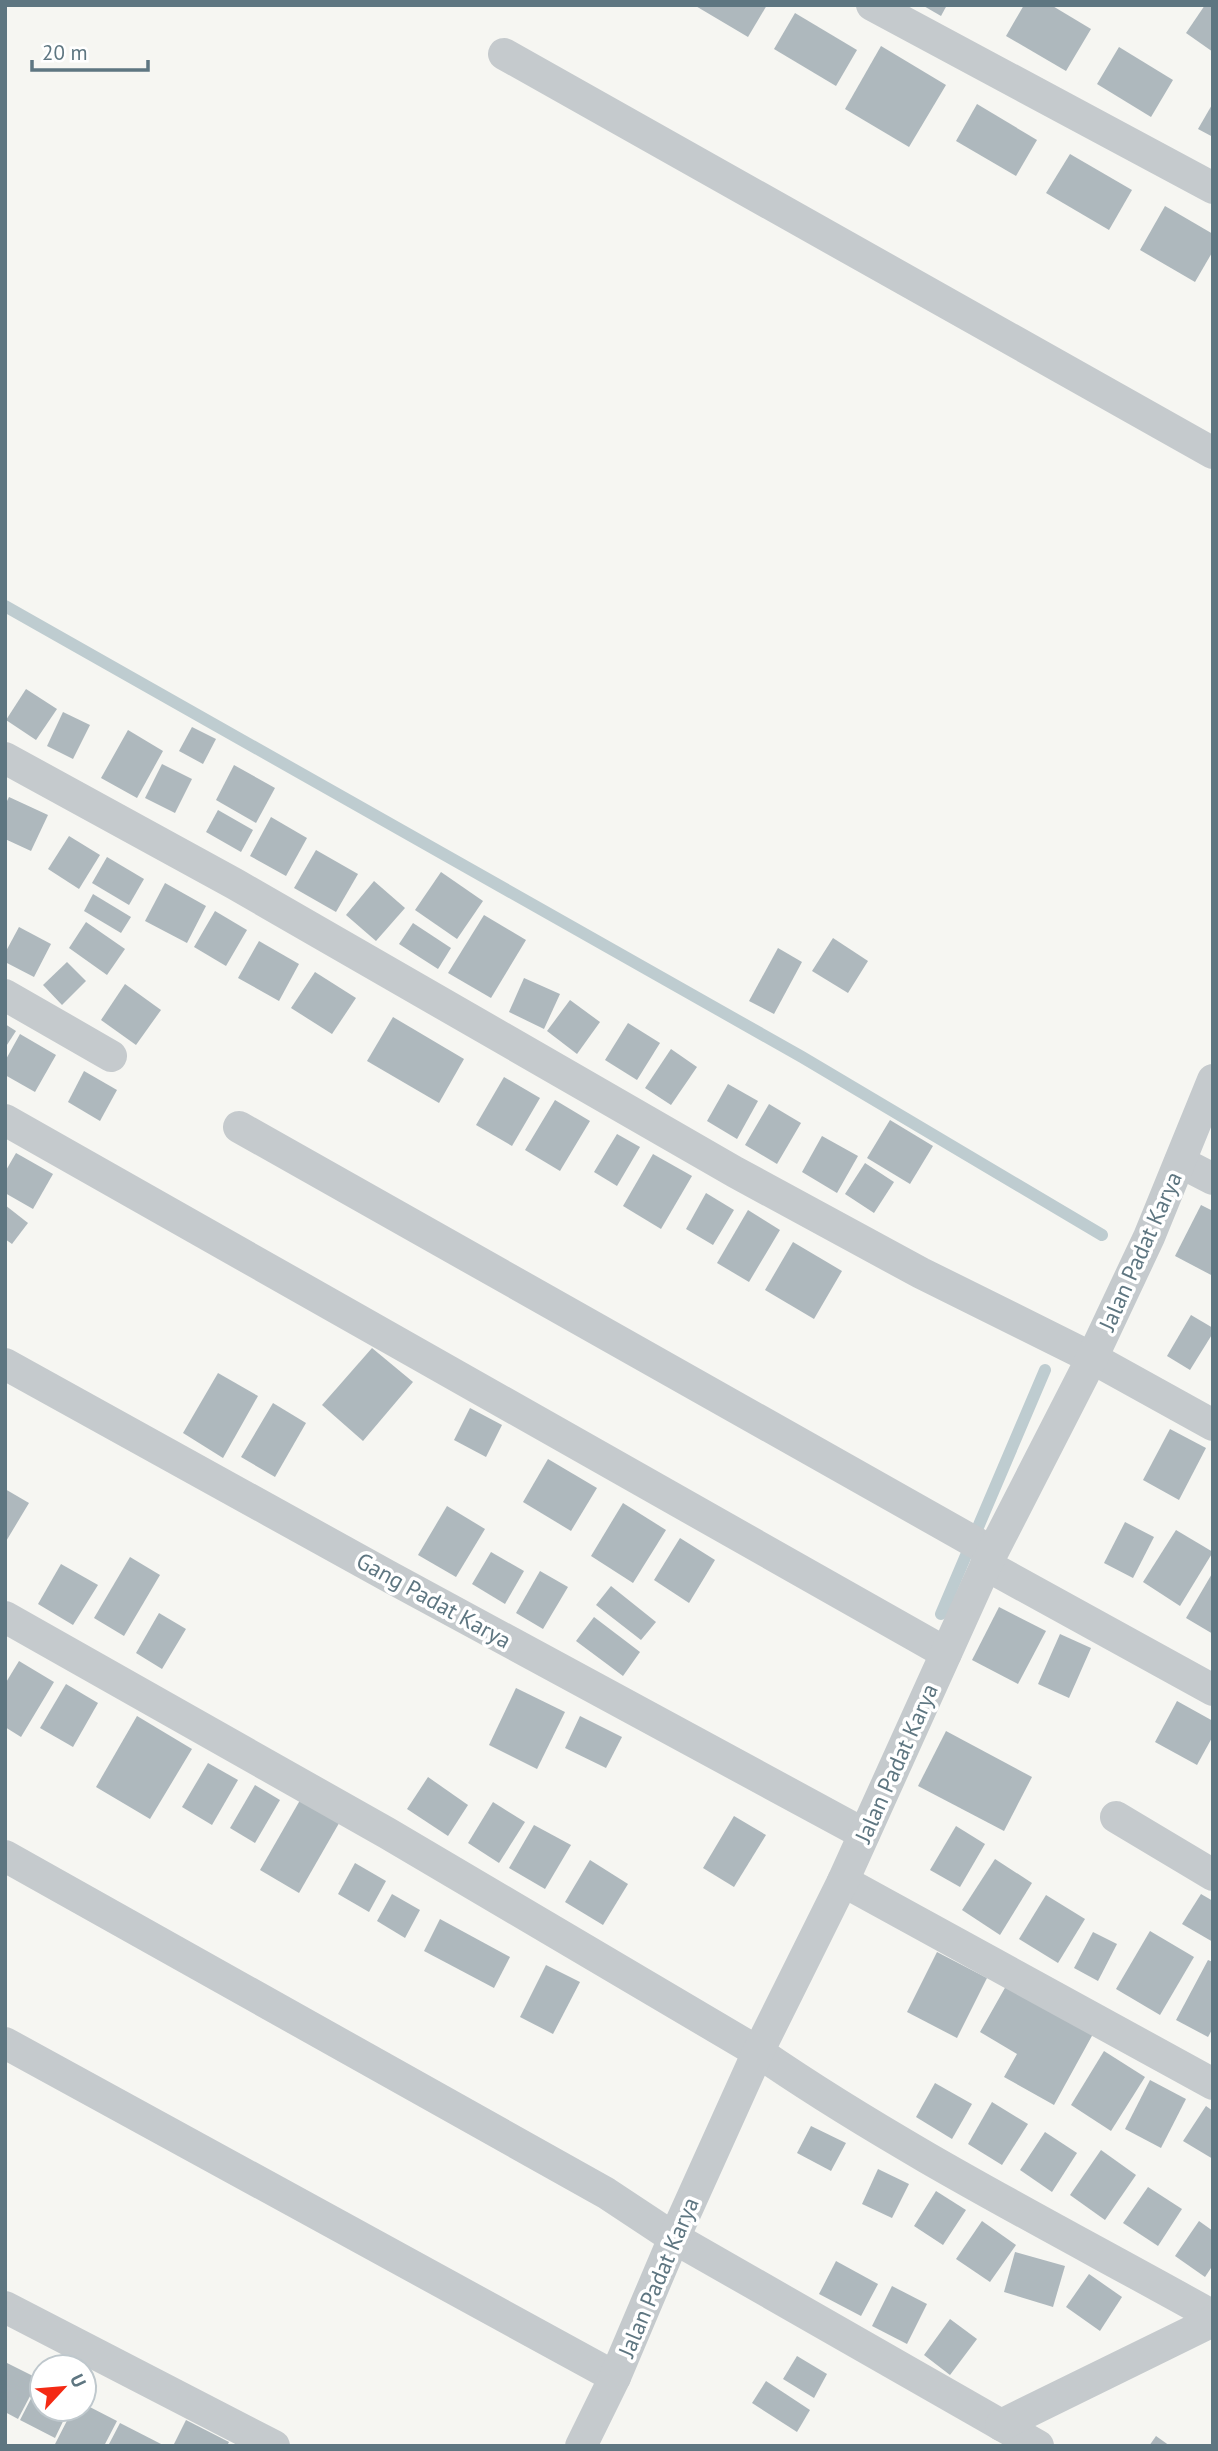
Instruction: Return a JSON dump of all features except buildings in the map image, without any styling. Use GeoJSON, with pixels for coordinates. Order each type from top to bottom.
{"type":"FeatureCollection","features":[{"type":"Feature","properties":{"kind":"street"},"geometry":{"type":"LineString","coordinates":[[872,5],[1213,188]]}},
{"type":"Feature","properties":{"kind":"street"},"geometry":{"type":"LineString","coordinates":[[504,54],[1213,453]]}},
{"type":"Feature","properties":{"kind":"street"},"geometry":{"type":"LineString","coordinates":[[5,758],[247,891],[735,1172],[920,1273],[1091,1357],[1213,1425]]}},
{"type":"Feature","properties":{"kind":"street"},"geometry":{"type":"LineString","coordinates":[[5,995],[111,1056]]}},
{"type":"Feature","properties":{"kind":"street","name":"Jalan Padat Karya"},"geometry":{"type":"LineString","coordinates":[[581,2446],[615,2377],[758,2052],[843,1881],[989,1558],[1149,1237],[1213,1080]]}},
{"type":"Feature","properties":{"kind":"street"},"geometry":{"type":"LineString","coordinates":[[5,1120],[946,1653]]}},
{"type":"Feature","properties":{"kind":"street"},"geometry":{"type":"LineString","coordinates":[[239,1127],[989,1558],[1213,1690]]}},
{"type":"Feature","properties":{"kind":"street"},"geometry":{"type":"LineString","coordinates":[[1180,1161],[1213,1179]]}},
{"type":"Feature","properties":{"kind":"street","name":"Gang Padat Karya"},"geometry":{"type":"LineString","coordinates":[[5,1364],[864,1834]]}},
{"type":"Feature","properties":{"kind":"street"},"geometry":{"type":"LineString","coordinates":[[5,1617],[387,1833],[758,2052],[808,2087],[893,2138],[1213,2316]]}},
{"type":"Feature","properties":{"kind":"street"},"geometry":{"type":"LineString","coordinates":[[1116,1818],[1213,1875]]}},
{"type":"Feature","properties":{"kind":"street"},"geometry":{"type":"LineString","coordinates":[[5,1856],[606,2193],[674,2238],[1038,2446]]}},
{"type":"Feature","properties":{"kind":"street"},"geometry":{"type":"LineString","coordinates":[[843,1881],[1213,2084]]}},
{"type":"Feature","properties":{"kind":"street"},"geometry":{"type":"LineString","coordinates":[[5,2043],[615,2377]]}},
{"type":"Feature","properties":{"kind":"street"},"geometry":{"type":"LineString","coordinates":[[5,2307],[274,2446]]}},
{"type":"Feature","properties":{"kind":"street"},"geometry":{"type":"LineString","coordinates":[[1001,2425],[1213,2321]]}},
{"type":"Feature","properties":{"kind":"waterway"},"geometry":{"type":"LineString","coordinates":[[5,606],[802,1057],[1102,1235]]}},
{"type":"Feature","properties":{"kind":"waterway"},"geometry":{"type":"LineString","coordinates":[[941,1614],[1045,1370]]}}]}
